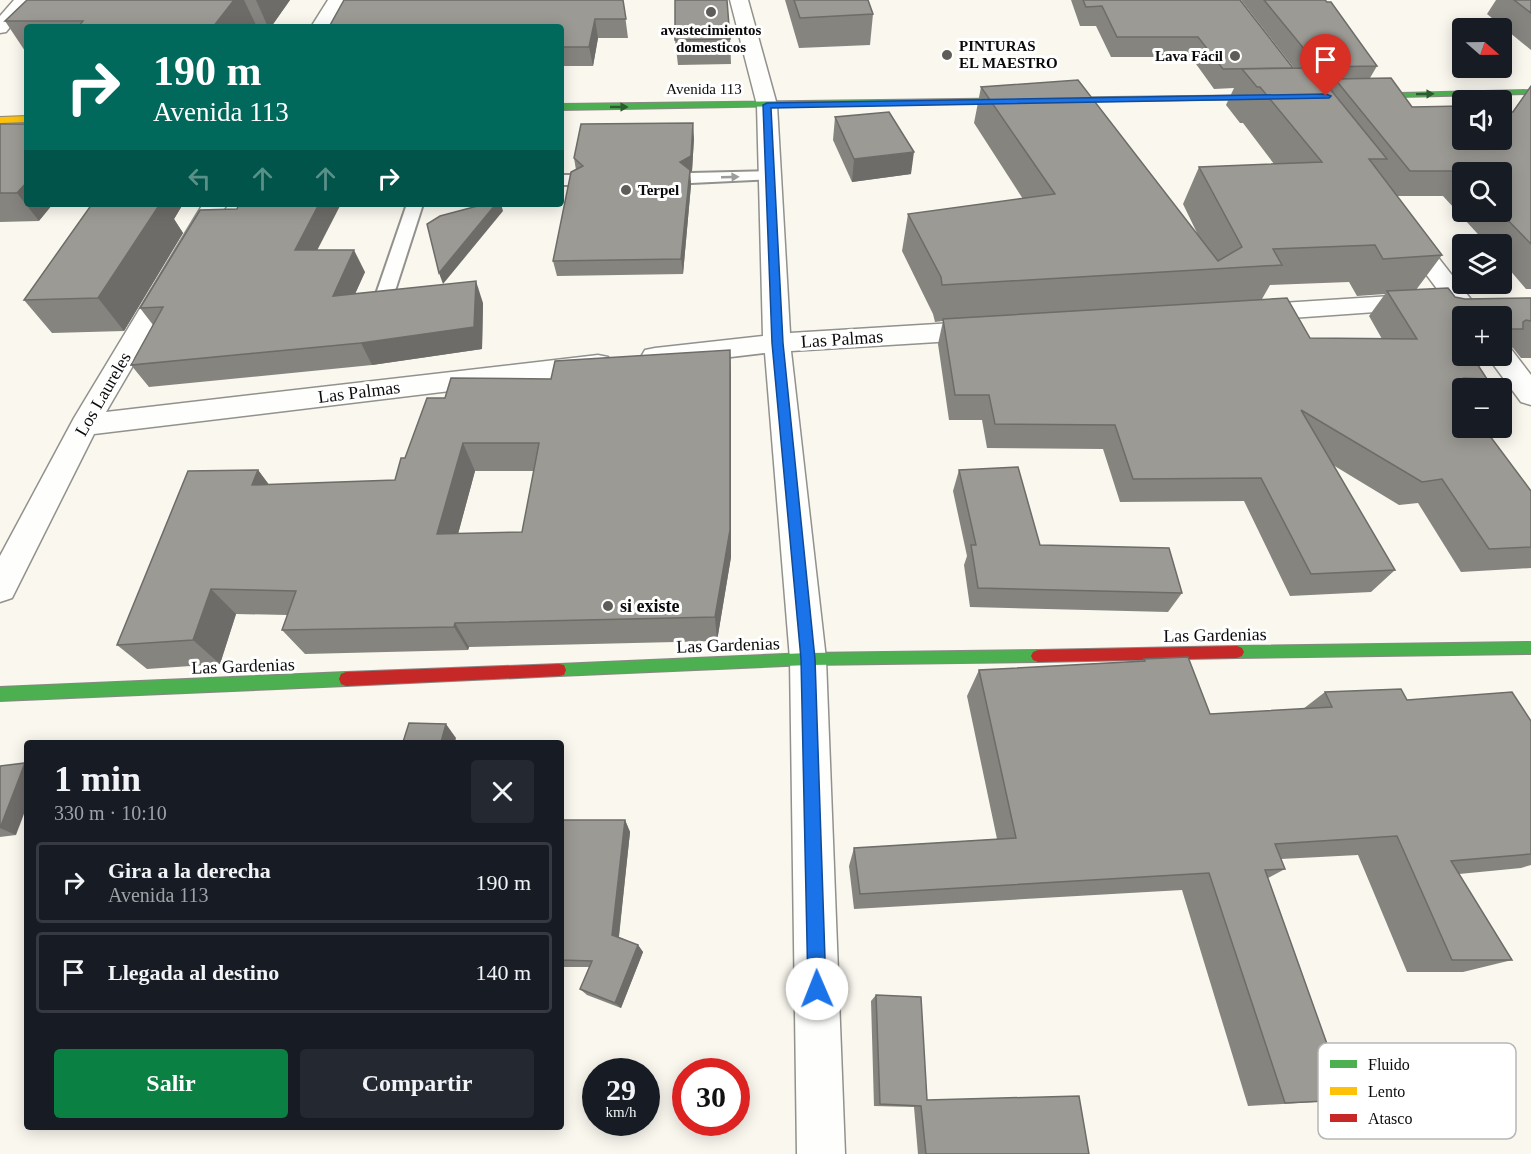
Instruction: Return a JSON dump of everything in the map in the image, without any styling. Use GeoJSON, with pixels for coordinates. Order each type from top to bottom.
{"type":"FeatureCollection","features":[{"type":"Feature","properties":{"kind":"main road"},"geometry":{"type":"LineString","coordinates":[[1340,96],[1531,92]]}},
{"type":"Feature","properties":{"kind":"main road","name":"Avenida 113"},"geometry":{"type":"LineString","coordinates":[[564,107],[1292,97]]}},
{"type":"Feature","properties":{"kind":"main road"},"geometry":{"type":"LineString","coordinates":[[0,120],[24,119]]}},
{"type":"Feature","properties":{"kind":"main road","name":"Las Gardenias"},"geometry":{"type":"LineString","coordinates":[[0,694],[808,659],[1531,648]]}},
{"type":"Feature","properties":{"kind":"street"},"geometry":{"type":"LineString","coordinates":[[0,28],[23,0]]}},
{"type":"Feature","properties":{"kind":"street"},"geometry":{"type":"LineString","coordinates":[[322,24],[337,0]]}},
{"type":"Feature","properties":{"kind":"street"},"geometry":{"type":"LineString","coordinates":[[739,0],[767,105],[777,343],[808,659],[821,1154]]}},
{"type":"Feature","properties":{"kind":"street","name":"Los Laureles"},"geometry":{"type":"LineString","coordinates":[[0,588],[84,425],[213,207]]}},
{"type":"Feature","properties":{"kind":"street"},"geometry":{"type":"LineString","coordinates":[[1395,217],[1472,305]]}},
{"type":"Feature","properties":{"kind":"street"},"geometry":{"type":"LineString","coordinates":[[1231,314],[1472,305]]}},
{"type":"Feature","properties":{"kind":"street","name":"Las Palmas"},"geometry":{"type":"LineString","coordinates":[[84,425],[777,343],[1016,328]]}},
{"type":"Feature","properties":{"kind":"street"},"geometry":{"type":"LineString","coordinates":[[1509,366],[1531,395]]}},
{"type":"Feature","properties":{"kind":"lane"},"geometry":{"type":"LineString","coordinates":[[692,178],[769,176]]}},
{"type":"Feature","properties":{"kind":"lane"},"geometry":{"type":"LineString","coordinates":[[384,297],[415,207]]}},
{"type":"Feature","properties":{"kind":"building"},"geometry":{"type":"Polygon","coordinates":[[[27,0],[234,0],[215,24],[80,24],[83,21],[5,21],[27,0]]]}},
{"type":"Feature","properties":{"kind":"building"},"geometry":{"type":"Polygon","coordinates":[[[344,0],[623,0],[626,19],[595,19],[589,47],[564,47],[564,24],[331,24],[344,0]]]}},
{"type":"Feature","properties":{"kind":"building"},"geometry":{"type":"Polygon","coordinates":[[[675,0],[727,0],[730,39],[675,40],[675,0]]]}},
{"type":"Feature","properties":{"kind":"building"},"geometry":{"type":"Polygon","coordinates":[[[794,0],[868,0],[873,14],[800,18],[794,0]]]}},
{"type":"Feature","properties":{"kind":"building"},"geometry":{"type":"Polygon","coordinates":[[[1083,0],[1240,0],[1293,68],[1223,69],[1198,37],[1117,37],[1102,6],[1086,7],[1083,0]]]}},
{"type":"Feature","properties":{"kind":"building"},"geometry":{"type":"Polygon","coordinates":[[[1264,0],[1325,0],[1331,2],[1377,66],[1319,67],[1264,0]]]}},
{"type":"Feature","properties":{"kind":"building"},"geometry":{"type":"Polygon","coordinates":[[[1514,0],[1531,0],[1531,13],[1514,0]]]}},
{"type":"Feature","properties":{"kind":"building"},"geometry":{"type":"Polygon","coordinates":[[[1313,68],[1387,159],[1369,159],[1442,255],[1383,259],[1375,245],[1273,249],[1282,265],[942,285],[941,277],[908,214],[1055,194],[981,87],[1078,80],[1218,261],[1242,247],[1199,167],[1322,162],[1260,87],[1257,87],[1242,69],[1313,68]]]}},
{"type":"Feature","properties":{"kind":"building"},"geometry":{"type":"Polygon","coordinates":[[[1391,78],[1412,107],[1452,106],[1452,150],[1512,150],[1512,112],[1531,86],[1531,244],[1510,222],[1512,222],[1512,162],[1452,162],[1452,171],[1410,171],[1335,79],[1391,78]]]}},
{"type":"Feature","properties":{"kind":"building"},"geometry":{"type":"Polygon","coordinates":[[[889,112],[914,152],[854,159],[835,117],[889,112]]]}},
{"type":"Feature","properties":{"kind":"building"},"geometry":{"type":"Polygon","coordinates":[[[693,123],[691,156],[680,162],[690,170],[681,259],[553,261],[571,172],[583,166],[574,158],[581,124],[693,123]]]}},
{"type":"Feature","properties":{"kind":"building"},"geometry":{"type":"Polygon","coordinates":[[[0,124],[24,124],[24,185],[17,193],[0,193],[0,124]]]}},
{"type":"Feature","properties":{"kind":"building"},"geometry":{"type":"Polygon","coordinates":[[[90,207],[158,207],[98,298],[24,300],[90,207]]]}},
{"type":"Feature","properties":{"kind":"building"},"geometry":{"type":"Polygon","coordinates":[[[238,207],[317,207],[295,250],[354,250],[333,296],[476,281],[474,327],[361,343],[131,365],[163,307],[140,308],[200,210],[237,209],[238,207]]]}},
{"type":"Feature","properties":{"kind":"building"},"geometry":{"type":"Polygon","coordinates":[[[474,207],[494,207],[439,273],[427,224],[440,216],[474,207]]]}},
{"type":"Feature","properties":{"kind":"building"},"geometry":{"type":"Polygon","coordinates":[[[1448,288],[1455,297],[1465,299],[1531,298],[1531,321],[1523,322],[1523,329],[1512,329],[1512,306],[1452,306],[1452,366],[1479,366],[1486,378],[1452,378],[1452,438],[1491,438],[1531,491],[1531,547],[1489,549],[1442,479],[1422,482],[1301,410],[1395,570],[1311,574],[1261,478],[1133,479],[1115,425],[995,424],[989,395],[955,395],[943,319],[1287,298],[1310,338],[1417,339],[1387,291],[1448,288]]]}},
{"type":"Feature","properties":{"kind":"building"},"geometry":{"type":"Polygon","coordinates":[[[730,350],[730,530],[715,617],[455,623],[454,627],[282,630],[296,591],[211,589],[193,640],[117,645],[188,471],[258,470],[252,485],[395,480],[401,458],[405,458],[427,398],[445,398],[451,378],[551,379],[555,361],[730,350]],[[463,443],[437,534],[522,532],[539,443],[463,443]]]}},
{"type":"Feature","properties":{"kind":"building"},"geometry":{"type":"Polygon","coordinates":[[[1018,467],[1040,545],[1169,548],[1182,593],[978,588],[971,545],[976,545],[959,470],[1018,467]]]}},
{"type":"Feature","properties":{"kind":"building"},"geometry":{"type":"Polygon","coordinates":[[[1188,657],[1210,714],[1332,707],[1325,692],[1401,689],[1407,700],[1512,692],[1531,721],[1531,854],[1451,861],[1512,960],[1452,960],[1397,836],[1275,844],[1285,869],[1265,870],[1327,1043],[1318,1043],[1318,1101],[1285,1103],[1209,873],[860,894],[854,848],[1016,838],[979,670],[1145,661],[1144,659],[1188,657]]]}},
{"type":"Feature","properties":{"kind":"building"},"geometry":{"type":"Polygon","coordinates":[[[409,723],[446,724],[442,740],[404,740],[409,723]]]}},
{"type":"Feature","properties":{"kind":"building"},"geometry":{"type":"Polygon","coordinates":[[[24,763],[0,828],[0,766],[24,763]]]}},
{"type":"Feature","properties":{"kind":"building"},"geometry":{"type":"Polygon","coordinates":[[[564,820],[625,820],[612,935],[638,945],[615,1003],[580,989],[592,961],[564,960],[564,820]]]}},
{"type":"Feature","properties":{"kind":"building"},"geometry":{"type":"Polygon","coordinates":[[[876,995],[921,997],[927,1100],[1079,1096],[1089,1154],[926,1154],[921,1106],[880,1104],[876,995]]]}},
{"type":"Feature","properties":{"kind":"traffic: fast"},"geometry":{"type":"LineString","coordinates":[[1358,96],[1531,92]]}},
{"type":"Feature","properties":{"kind":"traffic: fast"},"geometry":{"type":"LineString","coordinates":[[564,107],[1032,100]]}},
{"type":"Feature","properties":{"kind":"traffic: fast"},"geometry":{"type":"LineString","coordinates":[[1237,652],[1531,648]]}},
{"type":"Feature","properties":{"kind":"traffic: fast"},"geometry":{"type":"LineString","coordinates":[[559,670],[808,659],[1038,656]]}},
{"type":"Feature","properties":{"kind":"traffic: fast"},"geometry":{"type":"LineString","coordinates":[[0,694],[346,679]]}},
{"type":"Feature","properties":{"kind":"traffic: slow"},"geometry":{"type":"LineString","coordinates":[[1032,100],[1273,97]]}},
{"type":"Feature","properties":{"kind":"traffic: slow"},"geometry":{"type":"LineString","coordinates":[[0,120],[24,119]]}},
{"type":"Feature","properties":{"kind":"traffic: jam"},"geometry":{"type":"LineString","coordinates":[[1038,656],[1237,652]]}},
{"type":"Feature","properties":{"kind":"traffic: jam"},"geometry":{"type":"LineString","coordinates":[[346,679],[559,670]]}},
{"type":"Feature","properties":{"kind":"place","name":"avastecimientos domesticos"},"geometry":{"type":"Point","coordinates":[711,12]}},
{"type":"Feature","properties":{"kind":"place","name":"PINTURAS EL MAESTRO"},"geometry":{"type":"Point","coordinates":[947,55]}},
{"type":"Feature","properties":{"kind":"place","name":"Lava Fácil"},"geometry":{"type":"Point","coordinates":[1235,56]}},
{"type":"Feature","properties":{"kind":"place","name":"Terpel"},"geometry":{"type":"Point","coordinates":[626,190]}},
{"type":"Feature","properties":{"kind":"place","name":"si existe"},"geometry":{"type":"Point","coordinates":[608,606]}},
{"type":"Feature","properties":{"kind":"route"},"geometry":{"type":"LineString","coordinates":[[817,989],[808,659],[777,343],[767,105],[1326,96]]}}]}
